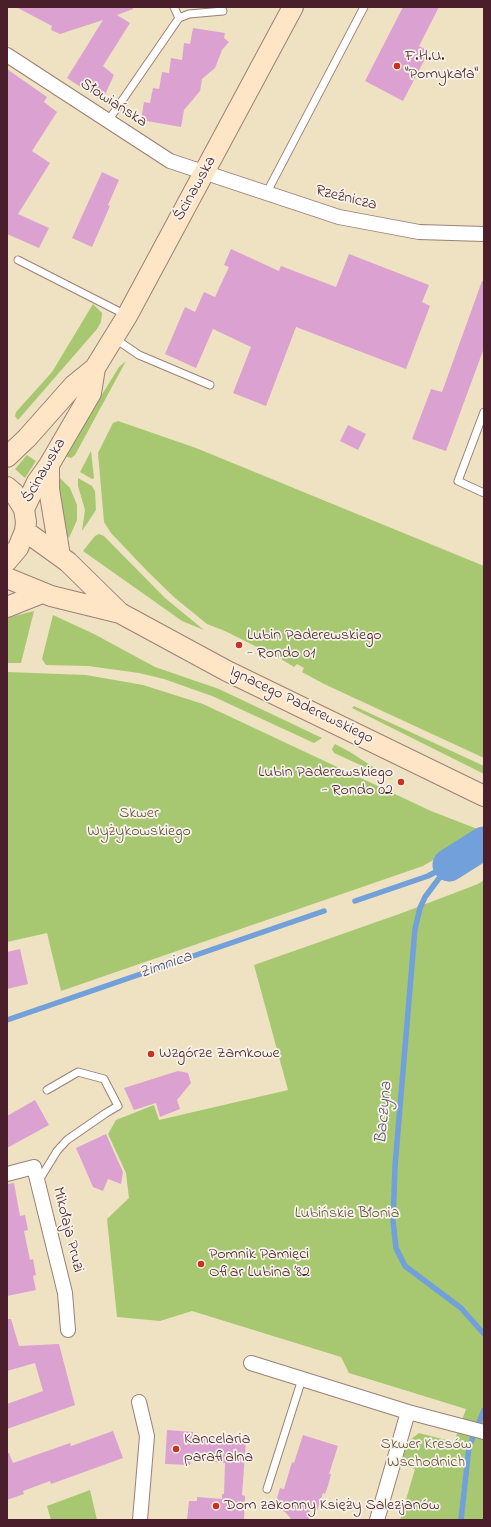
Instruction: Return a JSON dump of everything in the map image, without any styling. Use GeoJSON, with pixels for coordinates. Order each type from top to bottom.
{"type":"FeatureCollection","features":[{"type":"Feature","properties":{"kind":"main road","name":"Ścinawska"},"geometry":{"type":"LineString","coordinates":[[7,457],[27,438],[74,385],[95,368],[114,338],[293,7]]}},
{"type":"Feature","properties":{"kind":"main road","name":"Ścinawska"},"geometry":{"type":"LineString","coordinates":[[24,509],[37,482],[49,465],[91,393],[95,368]]}},
{"type":"Feature","properties":{"kind":"main road"},"geometry":{"type":"LineString","coordinates":[[49,465],[49,489],[60,556]]}},
{"type":"Feature","properties":{"kind":"main road"},"geometry":{"type":"LineString","coordinates":[[7,487],[14,493],[24,509],[26,522],[25,531],[18,548],[7,561]]}},
{"type":"Feature","properties":{"kind":"main road","name":"Ignacego Paderewskiego"},"geometry":{"type":"LineString","coordinates":[[25,531],[60,556],[120,613]]}},
{"type":"Feature","properties":{"kind":"main road","name":"Ignacego Paderewskiego"},"geometry":{"type":"LineString","coordinates":[[7,578],[42,593],[120,613],[227,671],[484,796]]}},
{"type":"Feature","properties":{"kind":"main road"},"geometry":{"type":"LineString","coordinates":[[7,607],[42,593]]}},
{"type":"Feature","properties":{"kind":"street","name":"Słowiańska"},"geometry":{"type":"LineString","coordinates":[[7,55],[170,161],[205,172]]}},
{"type":"Feature","properties":{"kind":"street","name":"Rzeźnicza"},"geometry":{"type":"LineString","coordinates":[[205,172],[326,213],[420,232],[484,234]]}},
{"type":"Feature","properties":{"kind":"street","name":"Mikołaja Pruzi"},"geometry":{"type":"LineString","coordinates":[[7,1174],[34,1167],[65,1293],[68,1330]]}},
{"type":"Feature","properties":{"kind":"street"},"geometry":{"type":"LineString","coordinates":[[251,1363],[408,1412],[463,1428],[484,1432]]}},
{"type":"Feature","properties":{"kind":"street"},"geometry":{"type":"LineString","coordinates":[[139,1402],[147,1436],[140,1520]]}},
{"type":"Feature","properties":{"kind":"street"},"geometry":{"type":"LineString","coordinates":[[377,1520],[408,1412]]}},
{"type":"Feature","properties":{"kind":"lane"},"geometry":{"type":"LineString","coordinates":[[174,7],[179,18]]}},
{"type":"Feature","properties":{"kind":"lane"},"geometry":{"type":"LineString","coordinates":[[267,192],[364,7]]}},
{"type":"Feature","properties":{"kind":"lane"},"geometry":{"type":"LineString","coordinates":[[108,121],[179,18],[189,14],[223,11]]}},
{"type":"Feature","properties":{"kind":"lane"},"geometry":{"type":"LineString","coordinates":[[18,260],[126,316]]}},
{"type":"Feature","properties":{"kind":"lane"},"geometry":{"type":"LineString","coordinates":[[114,338],[139,355],[210,385]]}},
{"type":"Feature","properties":{"kind":"lane"},"geometry":{"type":"LineString","coordinates":[[484,412],[458,481],[484,493]]}},
{"type":"Feature","properties":{"kind":"lane"},"geometry":{"type":"LineString","coordinates":[[38,1183],[58,1151],[67,1140],[118,1106],[104,1078],[78,1072],[47,1090]]}},
{"type":"Feature","properties":{"kind":"lane"},"geometry":{"type":"LineString","coordinates":[[267,1489],[302,1379]]}},
{"type":"Feature","properties":{"kind":"green space"},"geometry":{"type":"Polygon","coordinates":[[[93,304],[102,313],[101,322],[97,329],[18,420],[15,416],[16,412],[52,372],[93,304]]]}},
{"type":"Feature","properties":{"kind":"green space"},"geometry":{"type":"Polygon","coordinates":[[[126,361],[75,455],[71,458],[64,456],[119,367],[126,361]]]}},
{"type":"Feature","properties":{"kind":"green space"},"geometry":{"type":"Polygon","coordinates":[[[118,421],[196,448],[484,566],[484,758],[324,684],[302,672],[304,668],[297,664],[294,667],[225,631],[207,624],[175,598],[111,533],[104,522],[98,453],[113,423],[118,421]]]}},
{"type":"Feature","properties":{"kind":"green space"},"geometry":{"type":"Polygon","coordinates":[[[91,451],[94,478],[92,479],[80,472],[91,451]]]}},
{"type":"Feature","properties":{"kind":"green space"},"geometry":{"type":"Polygon","coordinates":[[[27,455],[36,461],[25,478],[15,469],[27,455]]]}},
{"type":"Feature","properties":{"kind":"green space"},"geometry":{"type":"Polygon","coordinates":[[[57,475],[70,488],[77,505],[77,520],[69,538],[65,531],[57,475]]]}},
{"type":"Feature","properties":{"kind":"green space"},"geometry":{"type":"Polygon","coordinates":[[[78,478],[92,486],[95,491],[96,510],[82,531],[85,510],[78,486],[78,478]]]}},
{"type":"Feature","properties":{"kind":"green space"},"geometry":{"type":"Polygon","coordinates":[[[99,534],[104,536],[165,598],[204,630],[182,621],[83,551],[95,536],[99,534]]]}},
{"type":"Feature","properties":{"kind":"green space"},"geometry":{"type":"Polygon","coordinates":[[[34,611],[21,663],[7,663],[7,618],[34,611]]]}},
{"type":"Feature","properties":{"kind":"green space"},"geometry":{"type":"Polygon","coordinates":[[[53,615],[94,634],[155,667],[219,689],[322,738],[314,743],[212,696],[164,679],[139,673],[88,666],[46,665],[42,659],[53,615]]]}},
{"type":"Feature","properties":{"kind":"green space","name":"Skwer Wyżykowskiego"},"geometry":{"type":"Polygon","coordinates":[[[7,672],[86,675],[143,685],[203,704],[431,811],[480,830],[454,848],[423,866],[61,991],[47,933],[7,942],[7,672]]]}},
{"type":"Feature","properties":{"kind":"green space"},"geometry":{"type":"Polygon","coordinates":[[[354,706],[484,766],[484,774],[352,708],[354,706]]]}},
{"type":"Feature","properties":{"kind":"green space"},"geometry":{"type":"Polygon","coordinates":[[[335,744],[393,780],[334,753],[332,749],[335,744]]]}},
{"type":"Feature","properties":{"kind":"green space","name":"Lubińskie Błonia"},"geometry":{"type":"Polygon","coordinates":[[[484,880],[484,1520],[400,1520],[415,1469],[405,1466],[402,1462],[406,1447],[410,1440],[419,1433],[454,1442],[466,1409],[349,1373],[341,1357],[192,1311],[160,1321],[117,1317],[107,1219],[129,1198],[126,1173],[108,1134],[116,1120],[154,1105],[159,1120],[288,1090],[254,965],[402,913],[478,884],[484,880]]]}},
{"type":"Feature","properties":{"kind":"green space"},"geometry":{"type":"Polygon","coordinates":[[[90,1490],[97,1520],[51,1520],[47,1506],[90,1490]]]}},
{"type":"Feature","properties":{"kind":"building"},"geometry":{"type":"Polygon","coordinates":[[[16,7],[133,7],[133,9],[117,15],[130,23],[103,66],[114,75],[102,101],[67,78],[103,20],[60,34],[51,30],[52,26],[16,7]]]}},
{"type":"Feature","properties":{"kind":"building","name":"F.H.U. \"Pomykała\""},"geometry":{"type":"Polygon","coordinates":[[[403,7],[439,7],[419,46],[429,51],[403,101],[365,81],[403,7]]]}},
{"type":"Feature","properties":{"kind":"building"},"geometry":{"type":"Polygon","coordinates":[[[193,28],[225,33],[224,38],[229,42],[222,50],[215,68],[202,79],[200,91],[184,110],[181,127],[141,120],[144,102],[150,103],[153,88],[159,89],[162,72],[169,73],[171,58],[182,60],[184,43],[190,44],[193,28]]]}},
{"type":"Feature","properties":{"kind":"building"},"geometry":{"type":"Polygon","coordinates":[[[7,69],[47,97],[44,102],[57,112],[32,151],[50,163],[18,214],[49,228],[39,248],[7,234],[7,69]]]}},
{"type":"Feature","properties":{"kind":"building"},"geometry":{"type":"Polygon","coordinates":[[[102,172],[119,180],[108,205],[110,206],[92,247],[72,238],[102,172]]]}},
{"type":"Feature","properties":{"kind":"building"},"geometry":{"type":"Polygon","coordinates":[[[231,249],[279,271],[281,266],[336,287],[349,254],[429,285],[422,302],[430,306],[406,369],[296,327],[266,406],[233,393],[251,347],[213,329],[196,368],[165,354],[185,307],[195,312],[204,292],[215,297],[229,267],[224,265],[231,249]]]}},
{"type":"Feature","properties":{"kind":"building"},"geometry":{"type":"Polygon","coordinates":[[[482,281],[484,281],[484,348],[446,451],[412,439],[431,389],[442,392],[482,281]]]}},
{"type":"Feature","properties":{"kind":"building"},"geometry":{"type":"Polygon","coordinates":[[[348,425],[366,434],[358,450],[340,441],[348,425]]]}},
{"type":"Feature","properties":{"kind":"building"},"geometry":{"type":"Polygon","coordinates":[[[20,949],[28,984],[7,989],[7,952],[20,949]]]}},
{"type":"Feature","properties":{"kind":"building"},"geometry":{"type":"Polygon","coordinates":[[[178,1071],[188,1073],[191,1083],[177,1100],[180,1109],[160,1117],[156,1103],[134,1110],[124,1088],[178,1071]]]}},
{"type":"Feature","properties":{"kind":"building"},"geometry":{"type":"Polygon","coordinates":[[[35,1100],[49,1125],[7,1148],[7,1116],[35,1100]]]}},
{"type":"Feature","properties":{"kind":"building"},"geometry":{"type":"Polygon","coordinates":[[[106,1134],[123,1172],[121,1184],[108,1179],[103,1191],[93,1187],[76,1148],[106,1134]]]}},
{"type":"Feature","properties":{"kind":"building"},"geometry":{"type":"Polygon","coordinates":[[[14,1183],[20,1216],[25,1215],[28,1230],[24,1231],[30,1260],[33,1259],[36,1275],[33,1276],[36,1290],[7,1296],[7,1184],[14,1183]]]}},
{"type":"Feature","properties":{"kind":"building"},"geometry":{"type":"Polygon","coordinates":[[[7,1319],[11,1319],[19,1346],[59,1344],[75,1405],[7,1429],[7,1404],[43,1391],[35,1363],[7,1371],[7,1319]]]}},
{"type":"Feature","properties":{"kind":"building"},"geometry":{"type":"Polygon","coordinates":[[[167,1430],[193,1432],[193,1435],[242,1438],[242,1440],[246,1440],[242,1495],[245,1496],[244,1520],[187,1520],[189,1501],[197,1501],[197,1497],[222,1499],[222,1494],[224,1494],[225,1463],[191,1460],[190,1465],[165,1464],[167,1430]]]}},
{"type":"Feature","properties":{"kind":"building"},"geometry":{"type":"Polygon","coordinates":[[[113,1431],[123,1458],[51,1484],[50,1481],[23,1491],[24,1494],[7,1500],[7,1453],[9,1453],[13,1463],[70,1443],[71,1446],[113,1431]]]}},
{"type":"Feature","properties":{"kind":"building"},"geometry":{"type":"Polygon","coordinates":[[[303,1435],[338,1446],[329,1474],[331,1474],[328,1486],[325,1494],[323,1493],[317,1511],[310,1509],[309,1520],[292,1520],[285,1512],[274,1508],[280,1488],[284,1489],[292,1462],[294,1463],[303,1435]]]}},
{"type":"Feature","properties":{"kind":"waterway","name":"Zimnica"},"geometry":{"type":"LineString","coordinates":[[449,865],[484,843]]}},
{"type":"Feature","properties":{"kind":"waterway","name":"Baczyna"},"geometry":{"type":"LineString","coordinates":[[449,865],[425,897],[420,908],[415,929],[395,1166],[393,1221],[396,1248],[405,1266],[461,1308],[484,1334]]}},
{"type":"Feature","properties":{"kind":"waterway","name":"Zimnica"},"geometry":{"type":"LineString","coordinates":[[355,901],[428,876],[445,867]]}},
{"type":"Feature","properties":{"kind":"waterway","name":"Zimnica"},"geometry":{"type":"LineString","coordinates":[[7,1020],[324,911]]}},
{"type":"Feature","properties":{"kind":"waterway","name":"Baczyna"},"geometry":{"type":"LineString","coordinates":[[461,1520],[469,1447],[484,1410]]}},
{"type":"Feature","properties":{"kind":"place","name":"F.H.U. \"Pomykała\""},"geometry":{"type":"Point","coordinates":[397,66]}},
{"type":"Feature","properties":{"kind":"place","name":"Lubin Paderewskiego - Rondo 01"},"geometry":{"type":"Point","coordinates":[239,645]}},
{"type":"Feature","properties":{"kind":"place","name":"Lubin Paderewskiego - Rondo 02"},"geometry":{"type":"Point","coordinates":[401,782]}},
{"type":"Feature","properties":{"kind":"place","name":"Wzgórze Zamkowe"},"geometry":{"type":"Point","coordinates":[151,1054]}},
{"type":"Feature","properties":{"kind":"place","name":"Pomnik Pamięci Ofiar Lubina ’82"},"geometry":{"type":"Point","coordinates":[201,1264]}},
{"type":"Feature","properties":{"kind":"place","name":"Kancelaria parafialna"},"geometry":{"type":"Point","coordinates":[176,1449]}},
{"type":"Feature","properties":{"kind":"place","name":"Dom zakonny Księży Salezjanów"},"geometry":{"type":"Point","coordinates":[216,1506]}},
{"type":"Feature","properties":{"kind":"park label","name":"Skwer Kresów Wschodnich"},"geometry":{"type":"Point","coordinates":[426,1454]}}]}
